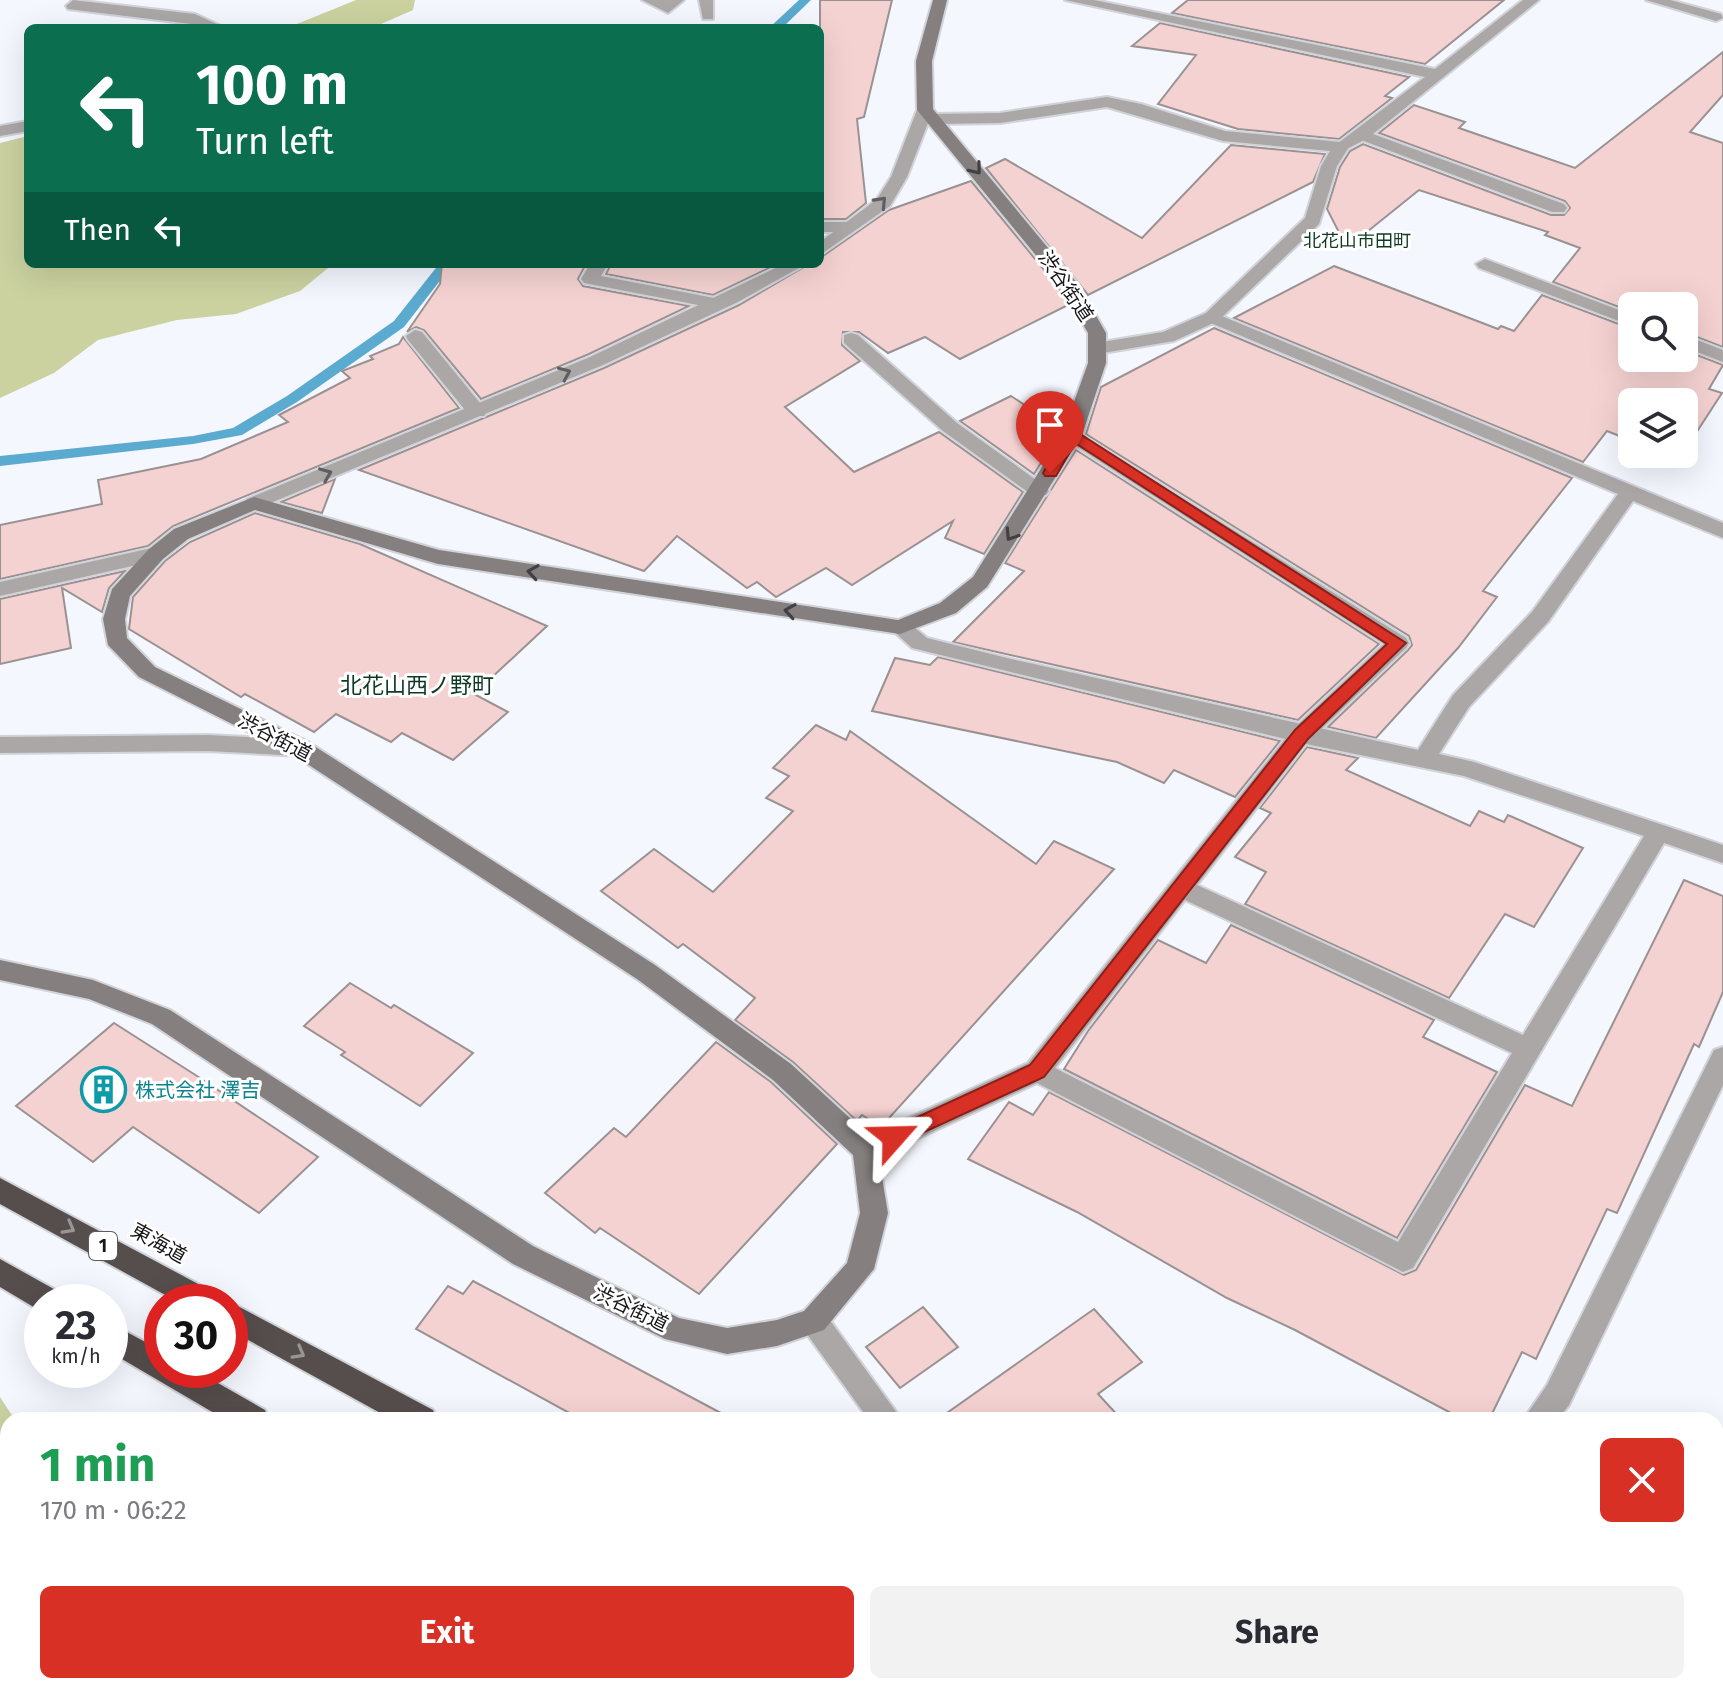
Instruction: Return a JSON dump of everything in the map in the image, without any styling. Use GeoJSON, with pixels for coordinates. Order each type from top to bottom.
{"type":"FeatureCollection","features":[{"type":"Feature","properties":{"kind":"highway","name":"東海道"},"geometry":{"type":"LineString","coordinates":[[0,1190],[172,1284]]}},
{"type":"Feature","properties":{"kind":"highway"},"geometry":{"type":"LineString","coordinates":[[0,1272],[24,1286]]}},
{"type":"Feature","properties":{"kind":"highway"},"geometry":{"type":"LineString","coordinates":[[248,1325],[407,1412]]}},
{"type":"Feature","properties":{"kind":"highway"},"geometry":{"type":"LineString","coordinates":[[199,1388],[240,1412]]}},
{"type":"Feature","properties":{"kind":"main road"},"geometry":{"type":"LineString","coordinates":[[929,115],[924,61],[940,0]]}},
{"type":"Feature","properties":{"kind":"main road","name":"渋谷街道"},"geometry":{"type":"LineString","coordinates":[[900,627],[948,608],[980,582],[1072,435],[1097,363],[1097,333],[1069,284],[929,115]]}},
{"type":"Feature","properties":{"kind":"main road"},"geometry":{"type":"LineString","coordinates":[[254,503],[438,557],[900,627]]}},
{"type":"Feature","properties":{"kind":"main road","name":"渋谷街道"},"geometry":{"type":"LineString","coordinates":[[254,503],[181,534],[156,554],[120,594],[114,619],[116,640],[147,672],[300,748],[646,972],[782,1072],[866,1150]]}},
{"type":"Feature","properties":{"kind":"main road","name":"渋谷街道"},"geometry":{"type":"LineString","coordinates":[[0,970],[93,990],[161,1017],[523,1255],[675,1330],[727,1341],[777,1333],[814,1321]]}},
{"type":"Feature","properties":{"kind":"main road"},"geometry":{"type":"LineString","coordinates":[[814,1321],[860,1269],[874,1213],[866,1150]]}},
{"type":"Feature","properties":{"kind":"street"},"geometry":{"type":"LineString","coordinates":[[83,0],[73,6],[195,19],[207,24]]}},
{"type":"Feature","properties":{"kind":"street"},"geometry":{"type":"LineString","coordinates":[[649,0],[668,9],[677,0]]}},
{"type":"Feature","properties":{"kind":"street"},"geometry":{"type":"LineString","coordinates":[[1072,0],[1439,75]]}},
{"type":"Feature","properties":{"kind":"street"},"geometry":{"type":"LineString","coordinates":[[1097,348],[1167,337],[1212,317],[1313,220],[1329,166],[1341,147],[1362,135],[1532,0]]}},
{"type":"Feature","properties":{"kind":"street"},"geometry":{"type":"LineString","coordinates":[[1653,0],[1716,17]]}},
{"type":"Feature","properties":{"kind":"street"},"geometry":{"type":"LineString","coordinates":[[824,247],[884,202],[929,115],[1000,118],[1107,102],[1135,107],[1223,136],[1341,147]]}},
{"type":"Feature","properties":{"kind":"street"},"geometry":{"type":"LineString","coordinates":[[0,131],[24,127]]}},
{"type":"Feature","properties":{"kind":"street"},"geometry":{"type":"LineString","coordinates":[[1362,135],[1558,208]]}},
{"type":"Feature","properties":{"kind":"street"},"geometry":{"type":"LineString","coordinates":[[824,227],[851,227]]}},
{"type":"Feature","properties":{"kind":"street"},"geometry":{"type":"LineString","coordinates":[[1485,264],[1618,316]]}},
{"type":"Feature","properties":{"kind":"street"},"geometry":{"type":"LineString","coordinates":[[597,268],[590,279],[719,304]]}},
{"type":"Feature","properties":{"kind":"street"},"geometry":{"type":"LineString","coordinates":[[254,503],[477,412],[719,304],[789,268]]}},
{"type":"Feature","properties":{"kind":"street"},"geometry":{"type":"LineString","coordinates":[[1212,317],[1723,531]]}},
{"type":"Feature","properties":{"kind":"street"},"geometry":{"type":"LineString","coordinates":[[415,336],[477,412]]}},
{"type":"Feature","properties":{"kind":"street"},"geometry":{"type":"LineString","coordinates":[[851,339],[950,427],[1039,491]]}},
{"type":"Feature","properties":{"kind":"street"},"geometry":{"type":"LineString","coordinates":[[1698,346],[1723,356]]}},
{"type":"Feature","properties":{"kind":"street"},"geometry":{"type":"LineString","coordinates":[[866,1150],[1037,1071],[1301,735],[1398,643],[1072,435]]}},
{"type":"Feature","properties":{"kind":"street"},"geometry":{"type":"LineString","coordinates":[[1425,758],[1461,701],[1540,617],[1631,490]]}},
{"type":"Feature","properties":{"kind":"street"},"geometry":{"type":"LineString","coordinates":[[0,589],[156,554]]}},
{"type":"Feature","properties":{"kind":"street"},"geometry":{"type":"LineString","coordinates":[[900,627],[920,643],[980,659],[1301,735],[1425,758],[1723,854]]}},
{"type":"Feature","properties":{"kind":"street"},"geometry":{"type":"LineString","coordinates":[[0,745],[208,743],[300,748]]}},
{"type":"Feature","properties":{"kind":"street"},"geometry":{"type":"LineString","coordinates":[[1037,1071],[1403,1259],[1659,831]]}},
{"type":"Feature","properties":{"kind":"street"},"geometry":{"type":"LineString","coordinates":[[1181,888],[1529,1049]]}},
{"type":"Feature","properties":{"kind":"street"},"geometry":{"type":"LineString","coordinates":[[1544,1412],[1558,1395],[1723,1058]]}},
{"type":"Feature","properties":{"kind":"street"},"geometry":{"type":"LineString","coordinates":[[814,1321],[881,1412]]}},
{"type":"Feature","properties":{"kind":"green space"},"geometry":{"type":"Polygon","coordinates":[[[356,0],[415,0],[413,10],[381,24],[297,24],[356,0]]]}},
{"type":"Feature","properties":{"kind":"green space"},"geometry":{"type":"Polygon","coordinates":[[[24,137],[24,268],[328,268],[300,291],[236,314],[177,320],[98,340],[54,373],[0,398],[0,143],[24,137]]]}},
{"type":"Feature","properties":{"kind":"green space"},"geometry":{"type":"Polygon","coordinates":[[[0,1397],[10,1412],[0,1412],[0,1397]]]}},
{"type":"Feature","properties":{"kind":"building"},"geometry":{"type":"Polygon","coordinates":[[[820,0],[892,0],[864,117],[857,119],[866,203],[846,219],[824,219],[824,24],[820,24],[820,0]]]}},
{"type":"Feature","properties":{"kind":"building"},"geometry":{"type":"Polygon","coordinates":[[[1188,0],[1504,0],[1425,64],[1172,13],[1188,0]]]}},
{"type":"Feature","properties":{"kind":"building"},"geometry":{"type":"Polygon","coordinates":[[[1160,23],[1409,77],[1385,96],[1392,98],[1339,139],[1238,129],[1158,104],[1196,55],[1132,46],[1160,23]]]}},
{"type":"Feature","properties":{"kind":"building"},"geometry":{"type":"Polygon","coordinates":[[[1723,52],[1723,95],[1690,132],[1723,143],[1723,347],[1698,337],[1698,292],[1618,292],[1618,307],[1553,282],[1580,248],[1545,235],[1548,232],[1419,190],[1347,248],[1327,209],[1340,167],[1350,151],[1363,144],[1551,215],[1564,215],[1570,208],[1565,201],[1379,133],[1414,105],[1465,122],[1459,128],[1575,168],[1723,52]]]}},
{"type":"Feature","properties":{"kind":"building"},"geometry":{"type":"Polygon","coordinates":[[[1231,145],[1325,154],[1313,182],[1088,295],[986,168],[1005,159],[1142,238],[1231,145]]]}},
{"type":"Feature","properties":{"kind":"building"},"geometry":{"type":"Polygon","coordinates":[[[971,181],[1059,288],[1068,305],[960,359],[925,337],[888,353],[859,332],[843,332],[842,345],[860,361],[785,407],[854,472],[939,432],[1023,492],[984,554],[945,538],[953,521],[852,585],[826,568],[776,597],[757,582],[747,588],[677,536],[644,571],[359,470],[604,368],[739,305],[802,268],[824,268],[824,255],[889,210],[971,181]]]}},
{"type":"Feature","properties":{"kind":"building"},"geometry":{"type":"Polygon","coordinates":[[[1334,266],[1498,329],[1501,326],[1514,331],[1542,295],[1618,324],[1618,372],[1698,372],[1698,355],[1723,365],[1709,389],[1722,393],[1698,430],[1698,388],[1618,388],[1618,435],[1607,431],[1583,462],[1234,318],[1334,266]]]}},
{"type":"Feature","properties":{"kind":"building"},"geometry":{"type":"Polygon","coordinates":[[[442,268],[584,268],[578,279],[583,286],[689,306],[589,354],[481,399],[424,330],[416,327],[407,332],[440,284],[442,268]]]}},
{"type":"Feature","properties":{"kind":"building"},"geometry":{"type":"Polygon","coordinates":[[[609,268],[769,268],[713,295],[606,274],[609,268]]]}},
{"type":"Feature","properties":{"kind":"building"},"geometry":{"type":"Polygon","coordinates":[[[1214,328],[1572,478],[1483,591],[1497,597],[1458,648],[1376,738],[1328,727],[1408,650],[1412,645],[1409,636],[1086,434],[1101,387],[1214,328]]]}},
{"type":"Feature","properties":{"kind":"building"},"geometry":{"type":"Polygon","coordinates":[[[403,337],[459,408],[173,526],[148,546],[0,579],[0,525],[102,504],[98,480],[201,459],[288,422],[279,415],[350,378],[342,371],[373,359],[370,356],[399,344],[403,337]]]}},
{"type":"Feature","properties":{"kind":"building"},"geometry":{"type":"Polygon","coordinates":[[[1011,396],[1043,417],[1070,403],[1059,434],[1034,474],[960,421],[1011,396]]]}},
{"type":"Feature","properties":{"kind":"building"},"geometry":{"type":"Polygon","coordinates":[[[1076,450],[1379,644],[1298,720],[953,642],[1024,571],[1005,563],[1076,450]]]}},
{"type":"Feature","properties":{"kind":"building"},"geometry":{"type":"Polygon","coordinates":[[[335,479],[322,513],[281,502],[335,479]]]}},
{"type":"Feature","properties":{"kind":"building"},"geometry":{"type":"Polygon","coordinates":[[[255,513],[360,544],[547,626],[474,694],[508,712],[453,760],[402,733],[391,742],[336,714],[314,732],[245,694],[241,697],[129,629],[133,597],[165,561],[190,542],[255,513]]]}},
{"type":"Feature","properties":{"kind":"building"},"geometry":{"type":"Polygon","coordinates":[[[125,571],[109,588],[102,612],[62,588],[71,648],[0,664],[0,599],[125,571]]]}},
{"type":"Feature","properties":{"kind":"building"},"geometry":{"type":"Polygon","coordinates":[[[938,657],[1280,741],[1235,797],[1174,770],[1164,783],[1117,762],[872,711],[895,658],[930,665],[938,657]]]}},
{"type":"Feature","properties":{"kind":"building"},"geometry":{"type":"Polygon","coordinates":[[[816,725],[846,740],[850,731],[1036,864],[1054,841],[1114,869],[881,1127],[862,1115],[857,1121],[793,1062],[735,1020],[755,998],[683,944],[678,948],[601,891],[654,849],[713,892],[793,811],[766,798],[789,776],[773,768],[816,725]]]}},
{"type":"Feature","properties":{"kind":"building"},"geometry":{"type":"Polygon","coordinates":[[[1307,747],[1358,758],[1346,770],[1470,826],[1479,811],[1504,822],[1508,815],[1583,848],[1534,927],[1505,914],[1449,998],[1245,904],[1266,872],[1235,857],[1271,813],[1260,808],[1307,747]]]}},
{"type":"Feature","properties":{"kind":"building"},"geometry":{"type":"Polygon","coordinates":[[[1684,880],[1723,896],[1723,992],[1699,1047],[1694,1044],[1617,1213],[1607,1209],[1536,1359],[1522,1352],[1493,1412],[1449,1412],[1295,1330],[1227,1298],[1077,1212],[968,1159],[1009,1102],[1033,1115],[1049,1092],[1404,1275],[1416,1270],[1525,1085],[1572,1106],[1684,880]]]}},
{"type":"Feature","properties":{"kind":"building"},"geometry":{"type":"Polygon","coordinates":[[[1231,925],[1434,1020],[1423,1037],[1497,1072],[1397,1238],[1064,1069],[1088,1031],[1158,940],[1206,963],[1231,925]]]}},
{"type":"Feature","properties":{"kind":"building"},"geometry":{"type":"Polygon","coordinates":[[[350,983],[391,1008],[394,1005],[473,1053],[420,1106],[341,1055],[345,1052],[304,1026],[350,983]]]}},
{"type":"Feature","properties":{"kind":"building"},"geometry":{"type":"Polygon","coordinates":[[[114,1023],[318,1157],[259,1213],[133,1127],[93,1162],[16,1106],[114,1023]]]}},
{"type":"Feature","properties":{"kind":"building"},"geometry":{"type":"Polygon","coordinates":[[[716,1042],[771,1082],[837,1144],[699,1294],[600,1228],[595,1233],[545,1193],[614,1128],[626,1137],[716,1042]]]}},
{"type":"Feature","properties":{"kind":"building"},"geometry":{"type":"Polygon","coordinates":[[[473,1281],[719,1412],[567,1412],[416,1329],[448,1286],[463,1294],[473,1281]]]}},
{"type":"Feature","properties":{"kind":"building"},"geometry":{"type":"Polygon","coordinates":[[[923,1307],[958,1347],[900,1388],[866,1347],[923,1307]]]}},
{"type":"Feature","properties":{"kind":"building"},"geometry":{"type":"Polygon","coordinates":[[[1094,1309],[1142,1362],[1098,1394],[1115,1412],[948,1412],[1094,1309]]]}},
{"type":"Feature","properties":{"kind":"waterway"},"geometry":{"type":"LineString","coordinates":[[779,24],[805,0]]}},
{"type":"Feature","properties":{"kind":"waterway"},"geometry":{"type":"LineString","coordinates":[[0,461],[193,440],[237,432],[292,399],[399,324],[443,268]]}},
{"type":"Feature","properties":{"kind":"place","name":"株式会社 澤吉"},"geometry":{"type":"Point","coordinates":[104,1090]}},
{"type":"Feature","properties":{"kind":"district","name":"北花山市田町"},"geometry":{"type":"Point","coordinates":[1357,241]}},
{"type":"Feature","properties":{"kind":"district","name":"北花山西ノ野町"},"geometry":{"type":"Point","coordinates":[417,685]}},
{"type":"Feature","properties":{"kind":"route"},"geometry":{"type":"LineString","coordinates":[[894,1137],[1037,1071],[1301,735],[1398,643],[1072,435],[1050,473]]}}]}
